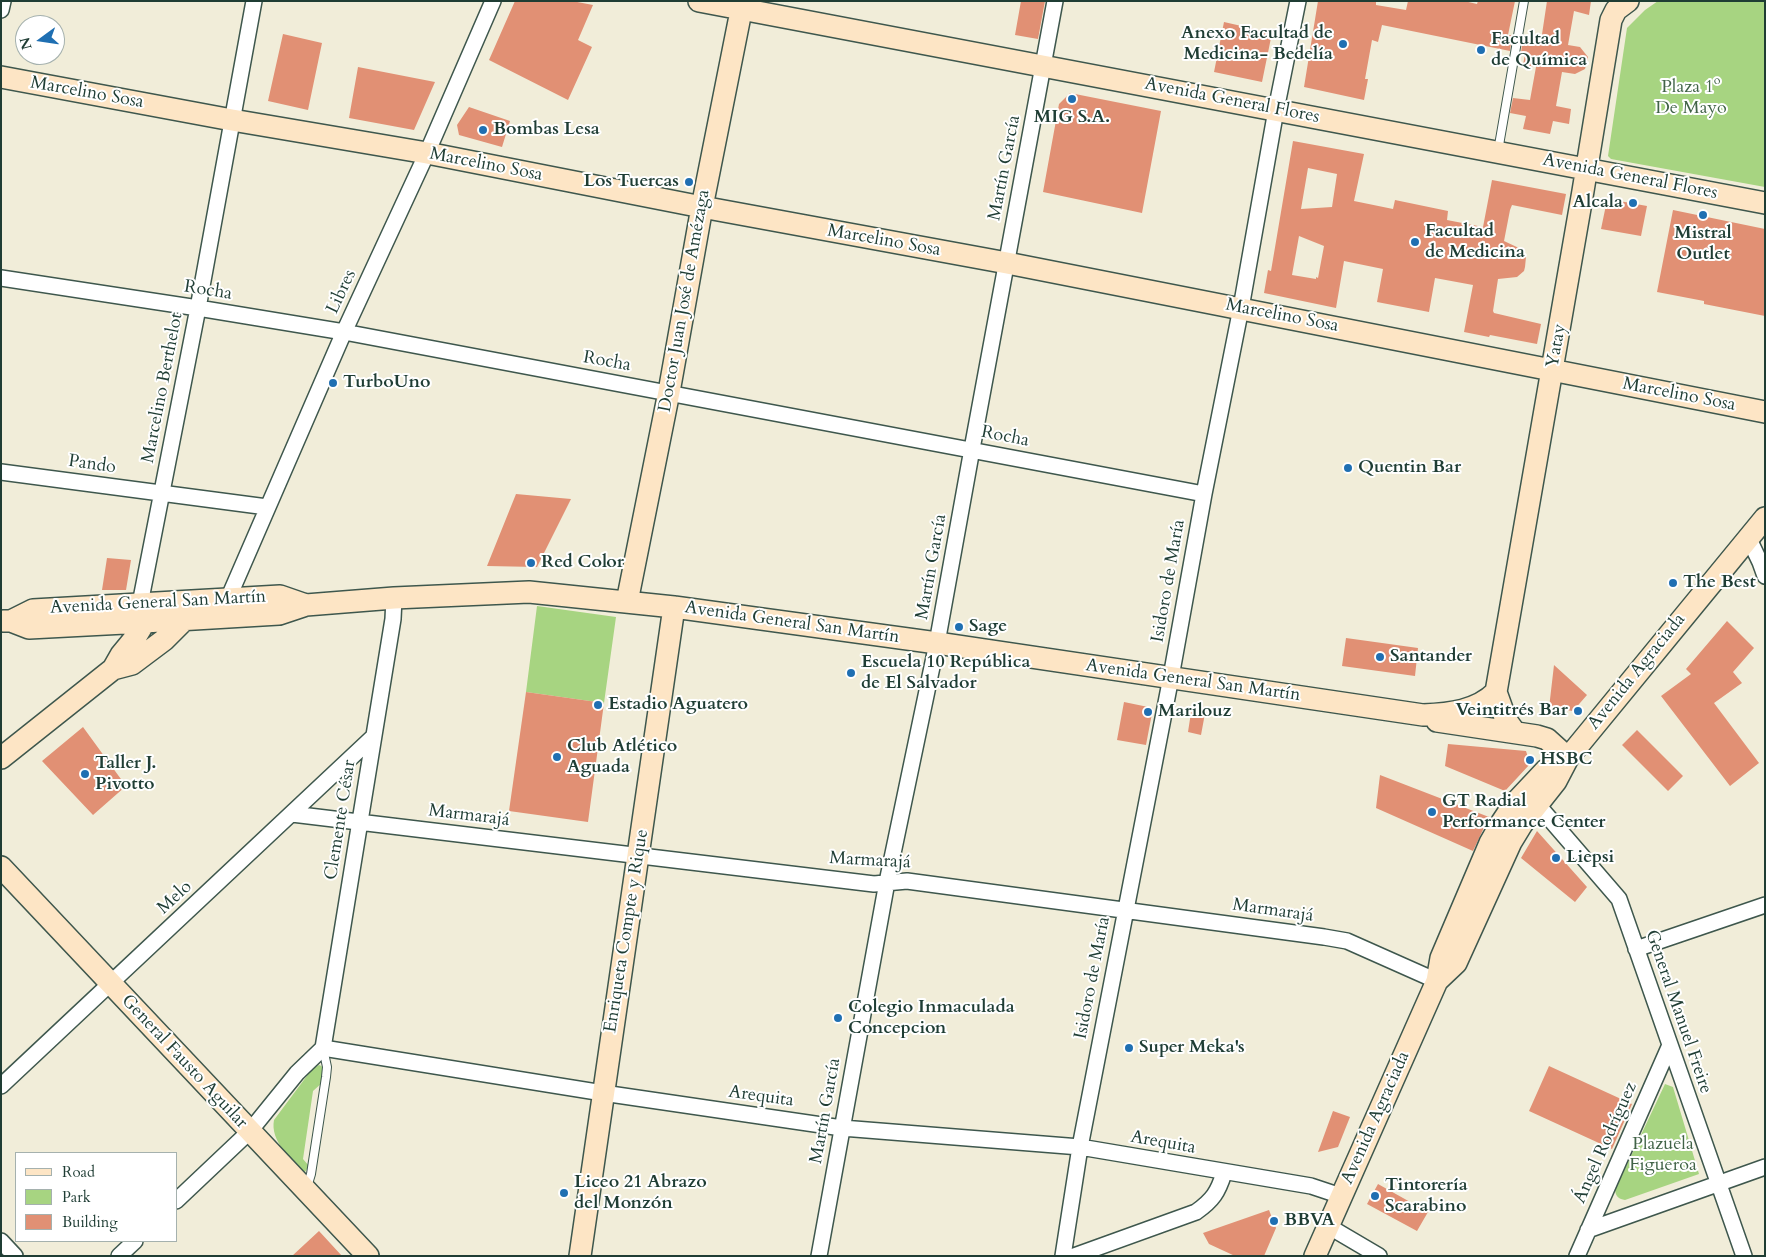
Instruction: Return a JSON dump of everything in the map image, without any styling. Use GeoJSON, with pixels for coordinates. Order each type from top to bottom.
{"type":"FeatureCollection","features":[{"type":"Feature","properties":{"kind":"street"},"geometry":{"type":"LineString","coordinates":[[1,10],[3,1]]}},
{"type":"Feature","properties":{"kind":"street","name":"Marcelino Berthelot"},"geometry":{"type":"LineString","coordinates":[[147,610],[162,493],[254,1]]}},
{"type":"Feature","properties":{"kind":"street","name":"Libres"},"geometry":{"type":"LineString","coordinates":[[228,600],[344,332],[427,154],[493,1]]}},
{"type":"Feature","properties":{"kind":"street","name":"Avenida General Flores"},"geometry":{"type":"LineString","coordinates":[[699,1],[743,5],[1044,66],[1765,203]]}},
{"type":"Feature","properties":{"kind":"street","name":"Martín García"},"geometry":{"type":"LineString","coordinates":[[819,1256],[887,882],[937,644],[1055,1]]}},
{"type":"Feature","properties":{"kind":"street","name":"Isidoro de María"},"geometry":{"type":"LineString","coordinates":[[1063,1256],[1080,1147],[1171,677],[1298,1]]}},
{"type":"Feature","properties":{"kind":"street","name":"Yatay"},"geometry":{"type":"LineString","coordinates":[[1514,731],[1489,698],[1552,370],[1611,20],[1616,10],[1626,3]]}},
{"type":"Feature","properties":{"kind":"street","name":"Doctor Juan José de Amézaga"},"geometry":{"type":"LineString","coordinates":[[627,602],[670,392],[702,207],[743,5]]}},
{"type":"Feature","properties":{"kind":"street","name":"Marcelino Sosa"},"geometry":{"type":"LineString","coordinates":[[1,77],[427,154],[1007,263],[1765,412]]}},
{"type":"Feature","properties":{"kind":"street","name":"Rocha"},"geometry":{"type":"LineString","coordinates":[[1,278],[344,332],[1204,494]]}},
{"type":"Feature","properties":{"kind":"street","name":"Pando"},"geometry":{"type":"LineString","coordinates":[[1,472],[267,507]]}},
{"type":"Feature","properties":{"kind":"street","name":"Avenida Agraciada"},"geometry":{"type":"LineString","coordinates":[[1437,981],[1456,963],[1504,856],[1522,824],[1556,781],[1568,758],[1765,518]]}},
{"type":"Feature","properties":{"kind":"street"},"geometry":{"type":"LineString","coordinates":[[1748,537],[1765,576]]}},
{"type":"Feature","properties":{"kind":"street","name":"Avenida General San Martín"},"geometry":{"type":"LineString","coordinates":[[147,610],[185,619],[279,614],[306,605],[394,598],[529,592],[674,607],[1171,677],[1424,715],[1455,712],[1489,698]]}},
{"type":"Feature","properties":{"kind":"street","name":"Avenida General San Martín"},"geometry":{"type":"LineString","coordinates":[[6,621],[29,628],[147,610],[280,596],[306,605]]}},
{"type":"Feature","properties":{"kind":"street","name":"Clemente César"},"geometry":{"type":"LineString","coordinates":[[323,1048],[393,618],[394,598]]}},
{"type":"Feature","properties":{"kind":"street","name":"Enriqueta Compte y Rique"},"geometry":{"type":"LineString","coordinates":[[580,1256],[674,607]]}},
{"type":"Feature","properties":{"kind":"street"},"geometry":{"type":"LineString","coordinates":[[113,670],[121,655],[135,638],[147,610]]}},
{"type":"Feature","properties":{"kind":"street"},"geometry":{"type":"LineString","coordinates":[[1,758],[113,670],[132,664],[169,635],[185,619]]}},
{"type":"Feature","properties":{"kind":"street","name":"Avenida General San Martín"},"geometry":{"type":"LineString","coordinates":[[1424,715],[1438,722],[1514,731],[1547,739],[1568,758]]}},
{"type":"Feature","properties":{"kind":"street","name":"Melo"},"geometry":{"type":"LineString","coordinates":[[1,1086],[112,984],[374,736]]}},
{"type":"Feature","properties":{"kind":"street","name":"Avenida Agraciada"},"geometry":{"type":"LineString","coordinates":[[1315,1256],[1437,981],[1441,958],[1490,843],[1514,804],[1546,770],[1568,758]]}},
{"type":"Feature","properties":{"kind":"street","name":"General Manuel Freire"},"geometry":{"type":"LineString","coordinates":[[1537,804],[1619,900],[1744,1256]]}},
{"type":"Feature","properties":{"kind":"street","name":"Marmarajá"},"geometry":{"type":"LineString","coordinates":[[292,814],[874,884],[907,880],[1347,941],[1437,981]]}},
{"type":"Feature","properties":{"kind":"street","name":"General Fausto Aguilar"},"geometry":{"type":"LineString","coordinates":[[1,867],[306,1188],[368,1256]]}},
{"type":"Feature","properties":{"kind":"street"},"geometry":{"type":"LineString","coordinates":[[1636,949],[1765,905]]}},
{"type":"Feature","properties":{"kind":"street","name":"Ángel Rodríguez"},"geometry":{"type":"LineString","coordinates":[[1577,1256],[1670,1045]]}},
{"type":"Feature","properties":{"kind":"street"},"geometry":{"type":"LineString","coordinates":[[178,1199],[250,1131],[297,1073],[323,1048]]}},
{"type":"Feature","properties":{"kind":"street","name":"Arequita"},"geometry":{"type":"LineString","coordinates":[[323,1048],[603,1093],[842,1128],[1080,1147],[1311,1186],[1342,1196]]}},
{"type":"Feature","properties":{"kind":"street"},"geometry":{"type":"LineString","coordinates":[[1588,1230],[1765,1167]]}},
{"type":"Feature","properties":{"kind":"street"},"geometry":{"type":"LineString","coordinates":[[1074,1256],[1196,1212],[1209,1203],[1218,1190],[1224,1172]]}},
{"type":"Feature","properties":{"kind":"street"},"geometry":{"type":"LineString","coordinates":[[1328,1226],[1379,1256]]}},
{"type":"Feature","properties":{"kind":"street"},"geometry":{"type":"LineString","coordinates":[[1,1241],[15,1256]]}},
{"type":"Feature","properties":{"kind":"street"},"geometry":{"type":"LineString","coordinates":[[119,1256],[134,1242]]}},
{"type":"Feature","properties":{"kind":"lane"},"geometry":{"type":"LineString","coordinates":[[1498,152],[1524,1]]}},
{"type":"Feature","properties":{"kind":"lane","name":"Clemente César"},"geometry":{"type":"LineString","coordinates":[[306,1188],[311,1174],[326,1077],[323,1048]]}},
{"type":"Feature","properties":{"kind":"green space","name":"Plaza 1º De Mayo"},"geometry":{"type":"Polygon","coordinates":[[[1658,1],[1765,1],[1765,187],[1611,159],[1608,156],[1627,28],[1645,10],[1658,1]]]}},
{"type":"Feature","properties":{"kind":"green space","name":"Club Atlético Aguada"},"geometry":{"type":"Polygon","coordinates":[[[537,606],[616,617],[604,703],[526,692],[537,606]]]}},
{"type":"Feature","properties":{"kind":"green space"},"geometry":{"type":"Polygon","coordinates":[[[319,1065],[324,1070],[324,1075],[322,1083],[313,1091],[303,1159],[309,1166],[305,1172],[282,1149],[275,1135],[274,1120],[312,1069],[319,1065]]]}},
{"type":"Feature","properties":{"kind":"green space","name":"Plazuela Figueroa"},"geometry":{"type":"Polygon","coordinates":[[[1665,1084],[1673,1087],[1699,1174],[1625,1200],[1621,1199],[1617,1196],[1615,1190],[1665,1084]]]}},
{"type":"Feature","properties":{"kind":"building"},"geometry":{"type":"Polygon","coordinates":[[[515,1],[572,1],[593,5],[578,40],[592,47],[568,100],[489,60],[515,1]]]}},
{"type":"Feature","properties":{"kind":"building"},"geometry":{"type":"Polygon","coordinates":[[[1021,1],[1045,1],[1038,39],[1015,35],[1021,1]]]}},
{"type":"Feature","properties":{"kind":"building"},"geometry":{"type":"Polygon","coordinates":[[[1318,1],[1376,1],[1376,5],[1406,10],[1408,1],[1464,1],[1477,4],[1478,1],[1515,1],[1508,35],[1512,35],[1510,51],[1382,25],[1378,42],[1372,40],[1365,79],[1368,79],[1364,100],[1304,87],[1318,1]]]}},
{"type":"Feature","properties":{"kind":"building"},"geometry":{"type":"Polygon","coordinates":[[[1547,1],[1591,1],[1589,15],[1574,11],[1568,45],[1580,47],[1588,57],[1585,69],[1575,74],[1562,72],[1556,106],[1571,109],[1569,124],[1553,121],[1550,134],[1523,129],[1526,116],[1510,113],[1513,98],[1530,100],[1536,67],[1523,65],[1525,54],[1521,53],[1523,37],[1541,41],[1547,1]]]}},
{"type":"Feature","properties":{"kind":"building"},"geometry":{"type":"Polygon","coordinates":[[[1224,22],[1272,33],[1262,82],[1214,72],[1224,22]]]}},
{"type":"Feature","properties":{"kind":"building"},"geometry":{"type":"Polygon","coordinates":[[[283,34],[322,43],[308,110],[268,101],[283,34]]]}},
{"type":"Feature","properties":{"kind":"building"},"geometry":{"type":"Polygon","coordinates":[[[358,67],[435,82],[414,130],[349,118],[358,67]]]}},
{"type":"Feature","properties":{"kind":"building"},"geometry":{"type":"Polygon","coordinates":[[[1070,93],[1161,111],[1142,213],[1043,192],[1059,104],[1070,93]]]}},
{"type":"Feature","properties":{"kind":"building","name":"Bombas Lesa"},"geometry":{"type":"Polygon","coordinates":[[[469,107],[510,121],[502,147],[459,135],[457,125],[469,107]]]}},
{"type":"Feature","properties":{"kind":"building"},"geometry":{"type":"Polygon","coordinates":[[[1293,141],[1364,154],[1354,201],[1393,209],[1395,200],[1448,211],[1447,220],[1483,227],[1492,180],[1566,194],[1562,215],[1512,205],[1504,241],[1521,249],[1526,257],[1525,267],[1524,271],[1517,277],[1498,279],[1493,311],[1494,313],[1541,324],[1537,344],[1464,332],[1473,285],[1435,278],[1429,312],[1377,302],[1383,269],[1344,261],[1336,308],[1264,293],[1268,270],[1271,271],[1293,141]],[[1308,168],[1301,209],[1332,207],[1337,174],[1308,168]],[[1299,236],[1292,275],[1316,279],[1316,277],[1318,278],[1324,246],[1299,236]]]}},
{"type":"Feature","properties":{"kind":"building"},"geometry":{"type":"Polygon","coordinates":[[[1614,200],[1647,206],[1641,236],[1601,229],[1606,205],[1614,200]]]}},
{"type":"Feature","properties":{"kind":"building"},"geometry":{"type":"Polygon","coordinates":[[[1673,210],[1765,229],[1765,316],[1704,304],[1704,301],[1657,292],[1673,210]]]}},
{"type":"Feature","properties":{"kind":"building"},"geometry":{"type":"Polygon","coordinates":[[[516,494],[571,499],[537,567],[487,566],[516,494]]]}},
{"type":"Feature","properties":{"kind":"building"},"geometry":{"type":"Polygon","coordinates":[[[107,558],[131,560],[126,590],[102,590],[107,558]]]}},
{"type":"Feature","properties":{"kind":"building"},"geometry":{"type":"Polygon","coordinates":[[[1727,621],[1754,648],[1733,672],[1742,683],[1714,703],[1759,763],[1730,786],[1661,696],[1691,674],[1686,669],[1727,621]]]}},
{"type":"Feature","properties":{"kind":"building","name":"Santander"},"geometry":{"type":"Polygon","coordinates":[[[1346,638],[1418,648],[1415,676],[1342,666],[1346,638]]]}},
{"type":"Feature","properties":{"kind":"building"},"geometry":{"type":"Polygon","coordinates":[[[1554,665],[1587,695],[1573,711],[1549,708],[1554,665]]]}},
{"type":"Feature","properties":{"kind":"building","name":"Club Atlético Aguada"},"geometry":{"type":"Polygon","coordinates":[[[526,692],[604,703],[588,822],[509,811],[526,692]]]}},
{"type":"Feature","properties":{"kind":"building"},"geometry":{"type":"Polygon","coordinates":[[[1124,702],[1153,708],[1146,745],[1117,740],[1124,702]]]}},
{"type":"Feature","properties":{"kind":"building"},"geometry":{"type":"Polygon","coordinates":[[[1192,706],[1206,708],[1201,735],[1188,732],[1192,706]]]}},
{"type":"Feature","properties":{"kind":"building","name":"Taller J. Pivotto"},"geometry":{"type":"Polygon","coordinates":[[[83,727],[126,786],[93,815],[42,761],[83,727]]]}},
{"type":"Feature","properties":{"kind":"building"},"geometry":{"type":"Polygon","coordinates":[[[1637,730],[1683,776],[1668,791],[1622,745],[1637,730]]]}},
{"type":"Feature","properties":{"kind":"building"},"geometry":{"type":"Polygon","coordinates":[[[1448,744],[1526,751],[1530,764],[1505,791],[1445,766],[1448,744]]]}},
{"type":"Feature","properties":{"kind":"building","name":"GT Radial Performance Center"},"geometry":{"type":"Polygon","coordinates":[[[1380,775],[1489,817],[1473,851],[1376,808],[1380,775]]]}},
{"type":"Feature","properties":{"kind":"building"},"geometry":{"type":"Polygon","coordinates":[[[1537,831],[1587,887],[1575,902],[1521,858],[1537,831]]]}},
{"type":"Feature","properties":{"kind":"building"},"geometry":{"type":"Polygon","coordinates":[[[1549,1066],[1632,1104],[1612,1149],[1529,1111],[1549,1066]]]}},
{"type":"Feature","properties":{"kind":"building"},"geometry":{"type":"Polygon","coordinates":[[[1333,1111],[1350,1117],[1338,1147],[1318,1152],[1333,1111]]]}},
{"type":"Feature","properties":{"kind":"building"},"geometry":{"type":"Polygon","coordinates":[[[1378,1184],[1428,1212],[1417,1231],[1367,1204],[1378,1184]]]}},
{"type":"Feature","properties":{"kind":"building"},"geometry":{"type":"Polygon","coordinates":[[[1269,1210],[1276,1228],[1264,1256],[1235,1256],[1209,1244],[1203,1233],[1269,1210]]]}},
{"type":"Feature","properties":{"kind":"building"},"geometry":{"type":"Polygon","coordinates":[[[319,1231],[342,1256],[292,1256],[319,1231]]]}},
{"type":"Feature","properties":{"kind":"place","name":"Anexo Facultad de Medicina- Bedelía"},"geometry":{"type":"Point","coordinates":[1343,44]}},
{"type":"Feature","properties":{"kind":"place","name":"Facultad de Química"},"geometry":{"type":"Point","coordinates":[1481,50]}},
{"type":"Feature","properties":{"kind":"place","name":"MIG S.A."},"geometry":{"type":"Point","coordinates":[1072,99]}},
{"type":"Feature","properties":{"kind":"place","name":"Bombas Lesa"},"geometry":{"type":"Point","coordinates":[483,130]}},
{"type":"Feature","properties":{"kind":"place","name":"Los Tuercas"},"geometry":{"type":"Point","coordinates":[689,182]}},
{"type":"Feature","properties":{"kind":"place","name":"Alcala"},"geometry":{"type":"Point","coordinates":[1633,203]}},
{"type":"Feature","properties":{"kind":"place","name":"Mistral Outlet"},"geometry":{"type":"Point","coordinates":[1703,215]}},
{"type":"Feature","properties":{"kind":"place","name":"Facultad de Medicina"},"geometry":{"type":"Point","coordinates":[1415,242]}},
{"type":"Feature","properties":{"kind":"place","name":"TurboUno"},"geometry":{"type":"Point","coordinates":[333,383]}},
{"type":"Feature","properties":{"kind":"place","name":"Quentin Bar"},"geometry":{"type":"Point","coordinates":[1348,468]}},
{"type":"Feature","properties":{"kind":"place","name":"Red Color"},"geometry":{"type":"Point","coordinates":[531,563]}},
{"type":"Feature","properties":{"kind":"place","name":"The Best"},"geometry":{"type":"Point","coordinates":[1673,583]}},
{"type":"Feature","properties":{"kind":"place","name":"Sage"},"geometry":{"type":"Point","coordinates":[959,627]}},
{"type":"Feature","properties":{"kind":"place","name":"Santander"},"geometry":{"type":"Point","coordinates":[1380,657]}},
{"type":"Feature","properties":{"kind":"place","name":"Escuela 10 República de El Salvador"},"geometry":{"type":"Point","coordinates":[851,673]}},
{"type":"Feature","properties":{"kind":"place","name":"Estadio Aguatero"},"geometry":{"type":"Point","coordinates":[598,705]}},
{"type":"Feature","properties":{"kind":"place","name":"Veintitrés Bar"},"geometry":{"type":"Point","coordinates":[1578,711]}},
{"type":"Feature","properties":{"kind":"place","name":"Marilouz"},"geometry":{"type":"Point","coordinates":[1148,712]}},
{"type":"Feature","properties":{"kind":"place","name":"Club Atlético Aguada"},"geometry":{"type":"Point","coordinates":[557,757]}},
{"type":"Feature","properties":{"kind":"place","name":"HSBC"},"geometry":{"type":"Point","coordinates":[1530,760]}},
{"type":"Feature","properties":{"kind":"place","name":"Taller J. Pivotto"},"geometry":{"type":"Point","coordinates":[85,774]}},
{"type":"Feature","properties":{"kind":"place","name":"GT Radial Performance Center"},"geometry":{"type":"Point","coordinates":[1432,812]}},
{"type":"Feature","properties":{"kind":"place","name":"Liepsi"},"geometry":{"type":"Point","coordinates":[1556,858]}},
{"type":"Feature","properties":{"kind":"place","name":"Colegio Inmaculada Concepcion"},"geometry":{"type":"Point","coordinates":[838,1018]}},
{"type":"Feature","properties":{"kind":"place","name":"Super Meka's"},"geometry":{"type":"Point","coordinates":[1129,1048]}},
{"type":"Feature","properties":{"kind":"place","name":"Liceo 21 Abrazo del Monzón"},"geometry":{"type":"Point","coordinates":[564,1193]}},
{"type":"Feature","properties":{"kind":"place","name":"Tintorería Scarabino"},"geometry":{"type":"Point","coordinates":[1375,1196]}},
{"type":"Feature","properties":{"kind":"place","name":"BBVA"},"geometry":{"type":"Point","coordinates":[1274,1221]}}]}
